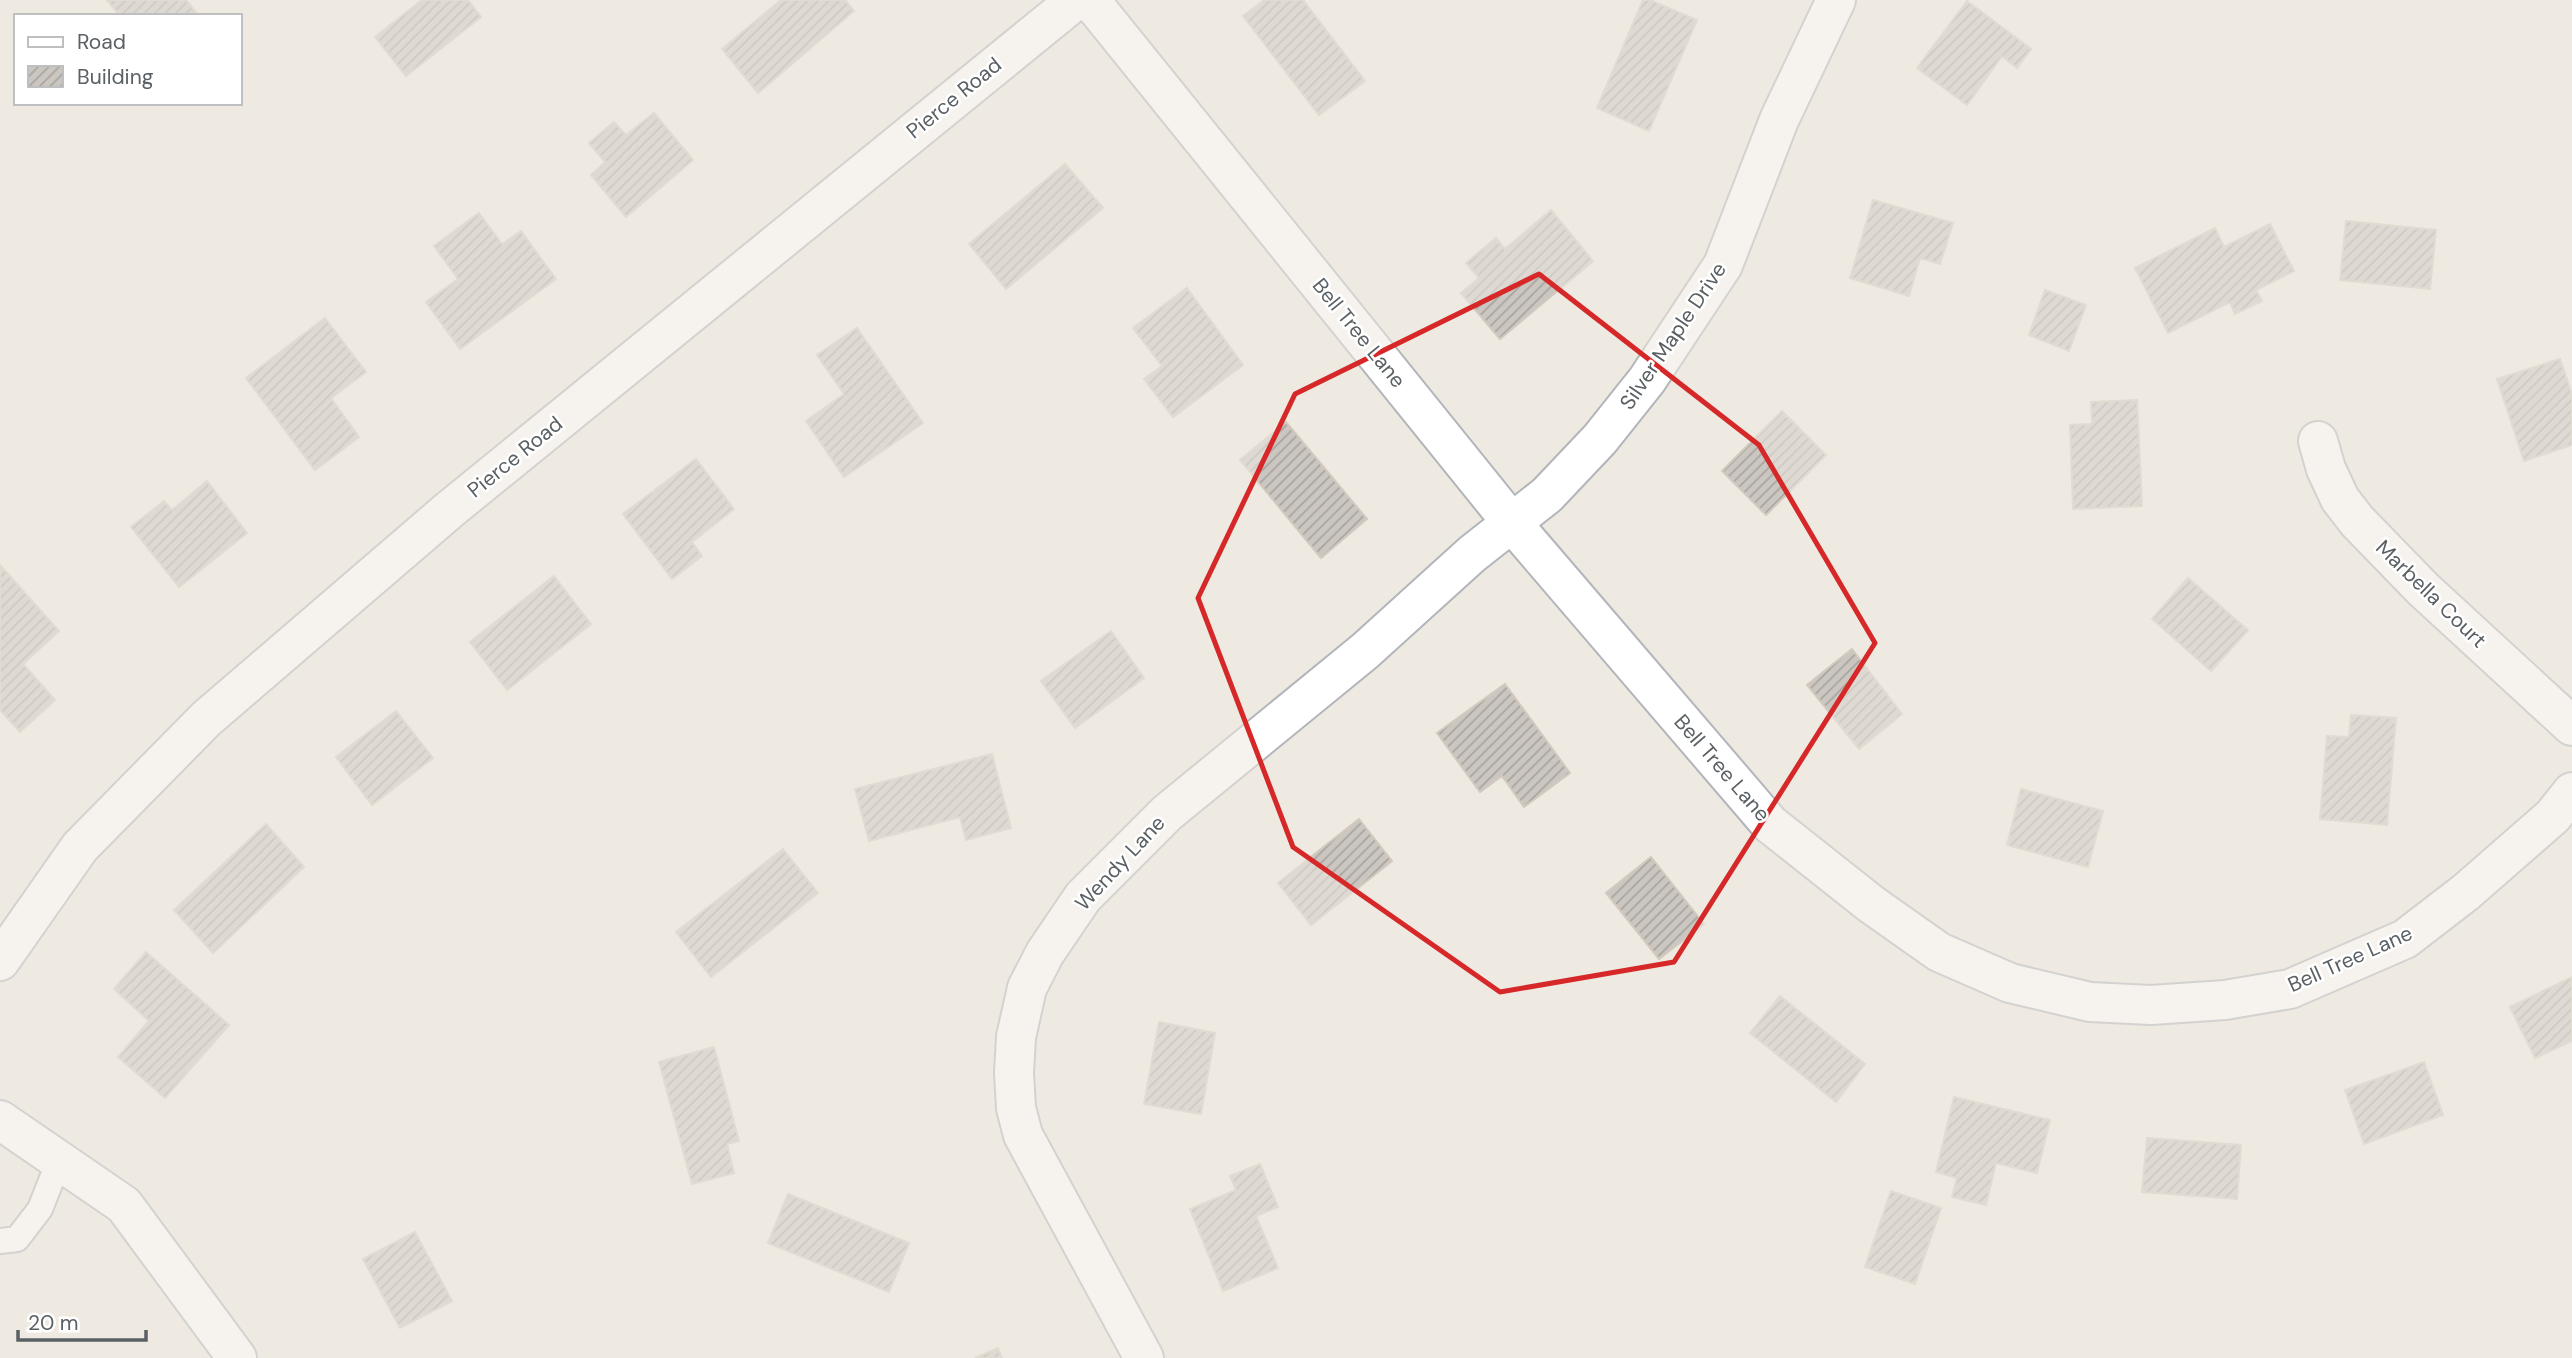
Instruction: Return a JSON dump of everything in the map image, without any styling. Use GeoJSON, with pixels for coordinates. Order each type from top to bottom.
{"type":"FeatureCollection","features":[{"type":"Feature","properties":{"kind":"street","name":"Pierce Road"},"geometry":{"type":"LineString","coordinates":[[0,961],[80,847],[206,719],[448,511],[1076,0]]}},
{"type":"Feature","properties":{"kind":"street","name":"Bell Tree Lane"},"geometry":{"type":"LineString","coordinates":[[1090,0],[1511,523],[1770,824],[1871,904],[1939,952],[2010,983],[2090,1002],[2151,1005],[2225,1000],[2290,989],[2405,939],[2466,892],[2553,816],[2572,792]]}},
{"type":"Feature","properties":{"kind":"street","name":"Silver Maple Drive"},"geometry":{"type":"LineString","coordinates":[[1511,523],[1546,495],[1600,439],[1647,380],[1723,265],[1779,120],[1836,0]]}},
{"type":"Feature","properties":{"kind":"street","name":"Marbella Court"},"geometry":{"type":"LineString","coordinates":[[2318,441],[2326,469],[2340,499],[2357,521],[2423,589],[2572,726]]}},
{"type":"Feature","properties":{"kind":"street","name":"Wendy Lane"},"geometry":{"type":"LineString","coordinates":[[1144,1358],[1023,1135],[1016,1108],[1014,1073],[1016,1037],[1027,988],[1045,953],[1083,897],[1167,813],[1365,650],[1433,588],[1511,523]]}},
{"type":"Feature","properties":{"kind":"street"},"geometry":{"type":"LineString","coordinates":[[0,1120],[124,1205],[237,1358]]}},
{"type":"Feature","properties":{"kind":"lane"},"geometry":{"type":"LineString","coordinates":[[0,1241],[17,1239],[40,1209],[59,1161]]}},
{"type":"Feature","properties":{"kind":"highlighted area"},"geometry":{"type":"Polygon","coordinates":[[[1539,274],[1759,445],[1875,643],[1674,962],[1500,992],[1293,847],[1198,598],[1295,394],[1539,274]]]}},
{"type":"Feature","properties":{"kind":"building"},"geometry":{"type":"Polygon","coordinates":[[[107,0],[186,0],[197,14],[118,14],[107,0]]]}},
{"type":"Feature","properties":{"kind":"building"},"geometry":{"type":"Polygon","coordinates":[[[422,0],[468,0],[481,17],[406,76],[375,37],[422,0]]]}},
{"type":"Feature","properties":{"kind":"building"},"geometry":{"type":"Polygon","coordinates":[[[781,0],[845,0],[854,11],[758,93],[722,49],[781,0]]]}},
{"type":"Feature","properties":{"kind":"building"},"geometry":{"type":"Polygon","coordinates":[[[1264,0],[1303,0],[1365,81],[1319,115],[1243,16],[1264,0]]]}},
{"type":"Feature","properties":{"kind":"building"},"geometry":{"type":"Polygon","coordinates":[[[1643,0],[1650,0],[1697,20],[1649,131],[1597,108],[1643,0]]]}},
{"type":"Feature","properties":{"kind":"building"},"geometry":{"type":"Polygon","coordinates":[[[1967,1],[2031,49],[2017,68],[2002,56],[1967,105],[1917,68],[1967,1]]]}},
{"type":"Feature","properties":{"kind":"building"},"geometry":{"type":"Polygon","coordinates":[[[654,113],[693,160],[626,217],[591,175],[605,162],[589,143],[614,122],[626,135],[654,113]]]}},
{"type":"Feature","properties":{"kind":"building"},"geometry":{"type":"Polygon","coordinates":[[[1065,164],[1103,208],[1006,289],[969,244],[1065,164]]]}},
{"type":"Feature","properties":{"kind":"building"},"geometry":{"type":"Polygon","coordinates":[[[1873,200],[1953,223],[1940,264],[1920,258],[1909,296],[1850,278],[1873,200]]]}},
{"type":"Feature","properties":{"kind":"building"},"geometry":{"type":"Polygon","coordinates":[[[1551,210],[1593,261],[1500,339],[1461,293],[1479,278],[1466,263],[1496,238],[1505,249],[1551,210]]]}},
{"type":"Feature","properties":{"kind":"building"},"geometry":{"type":"Polygon","coordinates":[[[479,213],[502,244],[521,231],[556,279],[460,349],[426,302],[458,279],[434,246],[479,213]]]}},
{"type":"Feature","properties":{"kind":"building"},"geometry":{"type":"Polygon","coordinates":[[[2346,221],[2436,230],[2430,289],[2340,280],[2346,221]]]}},
{"type":"Feature","properties":{"kind":"building"},"geometry":{"type":"Polygon","coordinates":[[[2270,224],[2294,271],[2256,290],[2262,301],[2235,314],[2230,302],[2168,333],[2135,268],[2215,228],[2224,247],[2270,224]]]}},
{"type":"Feature","properties":{"kind":"building"},"geometry":{"type":"Polygon","coordinates":[[[1187,288],[1243,365],[1173,417],[1144,379],[1162,366],[1133,328],[1187,288]]]}},
{"type":"Feature","properties":{"kind":"building"},"geometry":{"type":"Polygon","coordinates":[[[2045,290],[2086,305],[2069,351],[2029,335],[2045,290]]]}},
{"type":"Feature","properties":{"kind":"building"},"geometry":{"type":"Polygon","coordinates":[[[325,318],[366,372],[331,398],[359,437],[315,470],[246,378],[325,318]]]}},
{"type":"Feature","properties":{"kind":"building"},"geometry":{"type":"Polygon","coordinates":[[[857,328],[923,423],[844,477],[806,421],[844,394],[817,355],[857,328]]]}},
{"type":"Feature","properties":{"kind":"building"},"geometry":{"type":"Polygon","coordinates":[[[2560,359],[2572,394],[2572,445],[2524,461],[2497,379],[2560,359]]]}},
{"type":"Feature","properties":{"kind":"building"},"geometry":{"type":"Polygon","coordinates":[[[2137,400],[2142,506],[2073,509],[2070,425],[2092,424],[2091,402],[2137,400]]]}},
{"type":"Feature","properties":{"kind":"building"},"geometry":{"type":"Polygon","coordinates":[[[1782,411],[1826,455],[1766,515],[1722,471],[1782,411]]]}},
{"type":"Feature","properties":{"kind":"building"},"geometry":{"type":"Polygon","coordinates":[[[1286,422],[1367,519],[1321,558],[1240,460],[1286,422]]]}},
{"type":"Feature","properties":{"kind":"building"},"geometry":{"type":"Polygon","coordinates":[[[696,459],[734,509],[692,542],[702,556],[672,579],[623,514],[696,459]]]}},
{"type":"Feature","properties":{"kind":"building"},"geometry":{"type":"Polygon","coordinates":[[[207,481],[247,533],[179,587],[131,527],[164,501],[172,510],[207,481]]]}},
{"type":"Feature","properties":{"kind":"building"},"geometry":{"type":"Polygon","coordinates":[[[0,565],[59,631],[23,664],[55,700],[20,732],[0,710],[0,565]]]}},
{"type":"Feature","properties":{"kind":"building"},"geometry":{"type":"Polygon","coordinates":[[[554,576],[591,624],[507,690],[470,642],[554,576]]]}},
{"type":"Feature","properties":{"kind":"building"},"geometry":{"type":"Polygon","coordinates":[[[2188,578],[2248,630],[2211,671],[2152,619],[2188,578]]]}},
{"type":"Feature","properties":{"kind":"building"},"geometry":{"type":"Polygon","coordinates":[[[1111,631],[1144,678],[1075,728],[1041,681],[1111,631]]]}},
{"type":"Feature","properties":{"kind":"building"},"geometry":{"type":"Polygon","coordinates":[[[1852,649],[1902,714],[1859,749],[1807,685],[1852,649]]]}},
{"type":"Feature","properties":{"kind":"building"},"geometry":{"type":"Polygon","coordinates":[[[1505,684],[1570,773],[1524,807],[1502,776],[1480,792],[1437,733],[1505,684]]]}},
{"type":"Feature","properties":{"kind":"building"},"geometry":{"type":"Polygon","coordinates":[[[396,711],[433,758],[372,805],[336,757],[396,711]]]}},
{"type":"Feature","properties":{"kind":"building"},"geometry":{"type":"Polygon","coordinates":[[[2351,715],[2396,718],[2387,825],[2320,819],[2327,736],[2349,737],[2351,715]]]}},
{"type":"Feature","properties":{"kind":"building"},"geometry":{"type":"Polygon","coordinates":[[[992,754],[1011,828],[966,840],[960,817],[869,841],[855,789],[992,754]]]}},
{"type":"Feature","properties":{"kind":"building"},"geometry":{"type":"Polygon","coordinates":[[[2021,789],[2103,811],[2088,867],[2007,845],[2021,789]]]}},
{"type":"Feature","properties":{"kind":"building"},"geometry":{"type":"Polygon","coordinates":[[[1359,819],[1392,861],[1311,925],[1278,883],[1359,819]]]}},
{"type":"Feature","properties":{"kind":"building"},"geometry":{"type":"Polygon","coordinates":[[[266,824],[304,867],[213,953],[174,910],[266,824]]]}},
{"type":"Feature","properties":{"kind":"building"},"geometry":{"type":"Polygon","coordinates":[[[783,849],[818,893],[711,977],[676,932],[783,849]]]}},
{"type":"Feature","properties":{"kind":"building"},"geometry":{"type":"Polygon","coordinates":[[[1651,857],[1704,924],[1659,959],[1606,893],[1651,857]]]}},
{"type":"Feature","properties":{"kind":"building"},"geometry":{"type":"Polygon","coordinates":[[[146,952],[229,1025],[165,1098],[118,1057],[149,1021],[114,989],[146,952]]]}},
{"type":"Feature","properties":{"kind":"building"},"geometry":{"type":"Polygon","coordinates":[[[2572,977],[2572,1041],[2535,1058],[2510,1007],[2572,977]]]}},
{"type":"Feature","properties":{"kind":"building"},"geometry":{"type":"Polygon","coordinates":[[[1780,996],[1865,1064],[1836,1102],[1750,1033],[1780,996]]]}},
{"type":"Feature","properties":{"kind":"building"},"geometry":{"type":"Polygon","coordinates":[[[1159,1022],[1215,1033],[1201,1114],[1144,1104],[1159,1022]]]}},
{"type":"Feature","properties":{"kind":"building"},"geometry":{"type":"Polygon","coordinates":[[[714,1047],[739,1141],[727,1144],[734,1173],[692,1184],[659,1062],[714,1047]]]}},
{"type":"Feature","properties":{"kind":"building"},"geometry":{"type":"Polygon","coordinates":[[[2424,1062],[2443,1115],[2364,1144],[2345,1090],[2424,1062]]]}},
{"type":"Feature","properties":{"kind":"building"},"geometry":{"type":"Polygon","coordinates":[[[1954,1097],[2050,1120],[2037,1173],[1996,1163],[1986,1205],[1952,1197],[1957,1178],[1936,1172],[1954,1097]]]}},
{"type":"Feature","properties":{"kind":"building"},"geometry":{"type":"Polygon","coordinates":[[[2147,1138],[2241,1145],[2237,1199],[2142,1192],[2147,1138]]]}},
{"type":"Feature","properties":{"kind":"building"},"geometry":{"type":"Polygon","coordinates":[[[1260,1164],[1278,1207],[1256,1216],[1278,1268],[1223,1291],[1190,1209],[1236,1190],[1230,1176],[1260,1164]]]}},
{"type":"Feature","properties":{"kind":"building"},"geometry":{"type":"Polygon","coordinates":[[[1891,1191],[1941,1208],[1915,1284],[1865,1267],[1891,1191]]]}},
{"type":"Feature","properties":{"kind":"building"},"geometry":{"type":"Polygon","coordinates":[[[788,1194],[909,1243],[889,1292],[768,1243],[788,1194]]]}},
{"type":"Feature","properties":{"kind":"building"},"geometry":{"type":"Polygon","coordinates":[[[415,1232],[452,1301],[400,1328],[363,1259],[415,1232]]]}},
{"type":"Feature","properties":{"kind":"building"},"geometry":{"type":"Polygon","coordinates":[[[998,1348],[1002,1358],[975,1358],[998,1348]]]}}]}
